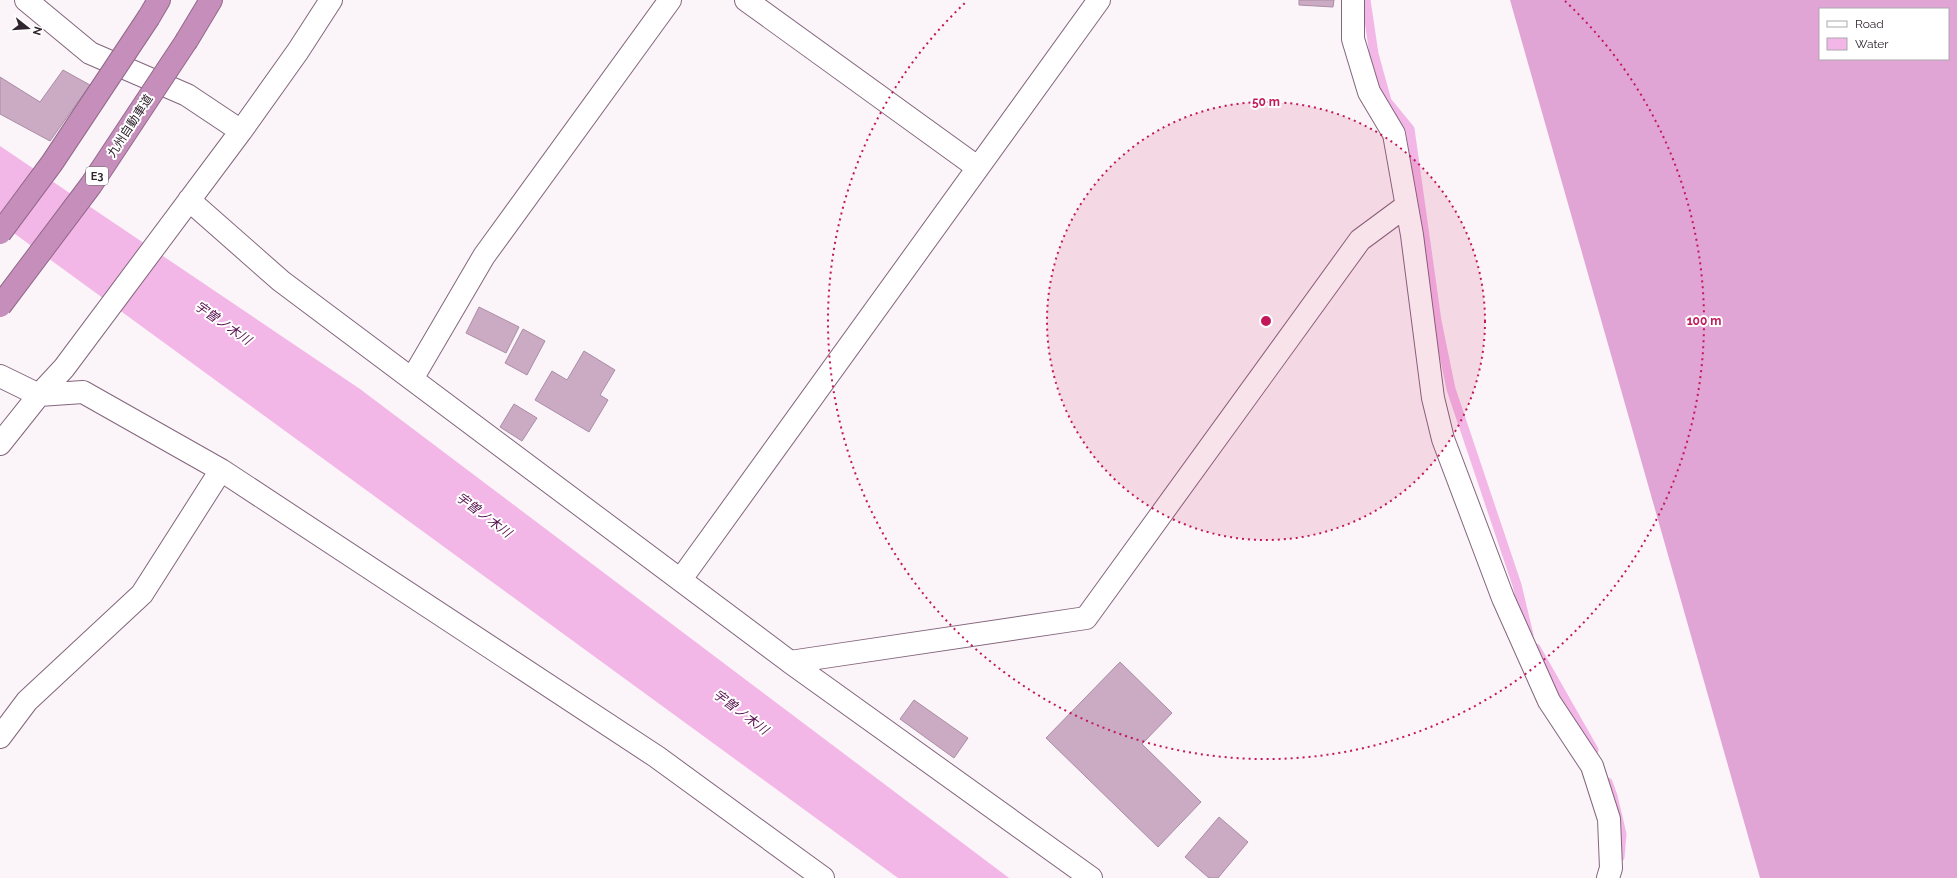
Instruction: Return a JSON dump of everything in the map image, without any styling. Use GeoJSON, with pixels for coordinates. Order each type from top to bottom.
{"type":"FeatureCollection","features":[{"type":"Feature","properties":{"kind":"highway","name":"九州自動車道"},"geometry":{"type":"LineString","coordinates":[[0,306],[91,185],[187,40],[211,0]]}},
{"type":"Feature","properties":{"kind":"highway"},"geometry":{"type":"LineString","coordinates":[[0,233],[52,163],[154,9]]}},
{"type":"Feature","properties":{"kind":"street"},"geometry":{"type":"LineString","coordinates":[[26,0],[90,53],[187,96],[241,131]]}},
{"type":"Feature","properties":{"kind":"street"},"geometry":{"type":"LineString","coordinates":[[0,444],[39,395],[64,368],[241,131],[298,51],[331,0]]}},
{"type":"Feature","properties":{"kind":"street"},"geometry":{"type":"LineString","coordinates":[[412,379],[484,256],[670,0]]}},
{"type":"Feature","properties":{"kind":"street"},"geometry":{"type":"LineString","coordinates":[[746,0],[977,167]]}},
{"type":"Feature","properties":{"kind":"street"},"geometry":{"type":"LineString","coordinates":[[681,579],[1099,0]]}},
{"type":"Feature","properties":{"kind":"street"},"geometry":{"type":"LineString","coordinates":[[1353,0],[1353,39],[1369,92],[1394,134],[1412,235],[1433,398],[1443,439],[1503,598],[1549,701],[1592,766],[1609,819],[1610,868],[1608,878]]}},
{"type":"Feature","properties":{"kind":"street"},"geometry":{"type":"LineString","coordinates":[[790,662],[1086,618],[1360,240],[1406,206]]}},
{"type":"Feature","properties":{"kind":"street"},"geometry":{"type":"LineString","coordinates":[[183,207],[790,662],[1091,878]]}},
{"type":"Feature","properties":{"kind":"street"},"geometry":{"type":"LineString","coordinates":[[0,376],[39,395],[83,392],[221,470],[657,756],[823,878]]}},
{"type":"Feature","properties":{"kind":"street"},"geometry":{"type":"LineString","coordinates":[[0,737],[27,702],[142,594],[221,470]]}},
{"type":"Feature","properties":{"kind":"shaded area"},"geometry":{"type":"Polygon","coordinates":[[[1510,0],[1957,0],[1957,878],[1760,878],[1510,0]]]}},
{"type":"Feature","properties":{"kind":"water","name":"宇曽ノ木川"},"geometry":{"type":"Polygon","coordinates":[[[0,146],[360,389],[1009,878],[898,878],[0,223],[0,146]]]}},
{"type":"Feature","properties":{"kind":"building"},"geometry":{"type":"Polygon","coordinates":[[[1299,0],[1334,0],[1333,7],[1299,5],[1299,0]]]}},
{"type":"Feature","properties":{"kind":"building"},"geometry":{"type":"Polygon","coordinates":[[[63,70],[90,85],[50,141],[0,114],[0,77],[40,102],[63,70]]]}},
{"type":"Feature","properties":{"kind":"building"},"geometry":{"type":"Polygon","coordinates":[[[479,307],[519,327],[506,353],[466,333],[479,307]]]}},
{"type":"Feature","properties":{"kind":"building"},"geometry":{"type":"Polygon","coordinates":[[[523,329],[545,341],[527,375],[505,363],[523,329]]]}},
{"type":"Feature","properties":{"kind":"building"},"geometry":{"type":"Polygon","coordinates":[[[584,351],[615,370],[600,395],[608,400],[589,432],[535,400],[552,371],[567,380],[584,351]]]}},
{"type":"Feature","properties":{"kind":"building"},"geometry":{"type":"Polygon","coordinates":[[[514,404],[537,418],[522,441],[500,427],[514,404]]]}},
{"type":"Feature","properties":{"kind":"building"},"geometry":{"type":"Polygon","coordinates":[[[1120,662],[1172,713],[1142,744],[1201,802],[1158,847],[1046,738],[1120,662]]]}},
{"type":"Feature","properties":{"kind":"building"},"geometry":{"type":"Polygon","coordinates":[[[914,700],[968,738],[954,758],[900,719],[914,700]]]}},
{"type":"Feature","properties":{"kind":"building"},"geometry":{"type":"Polygon","coordinates":[[[1219,817],[1248,842],[1218,878],[1209,878],[1185,857],[1219,817]]]}},
{"type":"Feature","properties":{"kind":"waterway"},"geometry":{"type":"LineString","coordinates":[[1366,0],[1374,54],[1387,101],[1410,129],[1437,321],[1451,389],[1517,585],[1529,635]]}},
{"type":"Feature","properties":{"kind":"waterway"},"geometry":{"type":"LineString","coordinates":[[1536,648],[1594,750]]}},
{"type":"Feature","properties":{"kind":"waterway"},"geometry":{"type":"LineString","coordinates":[[1608,782],[1622,834],[1620,857]]}}]}
